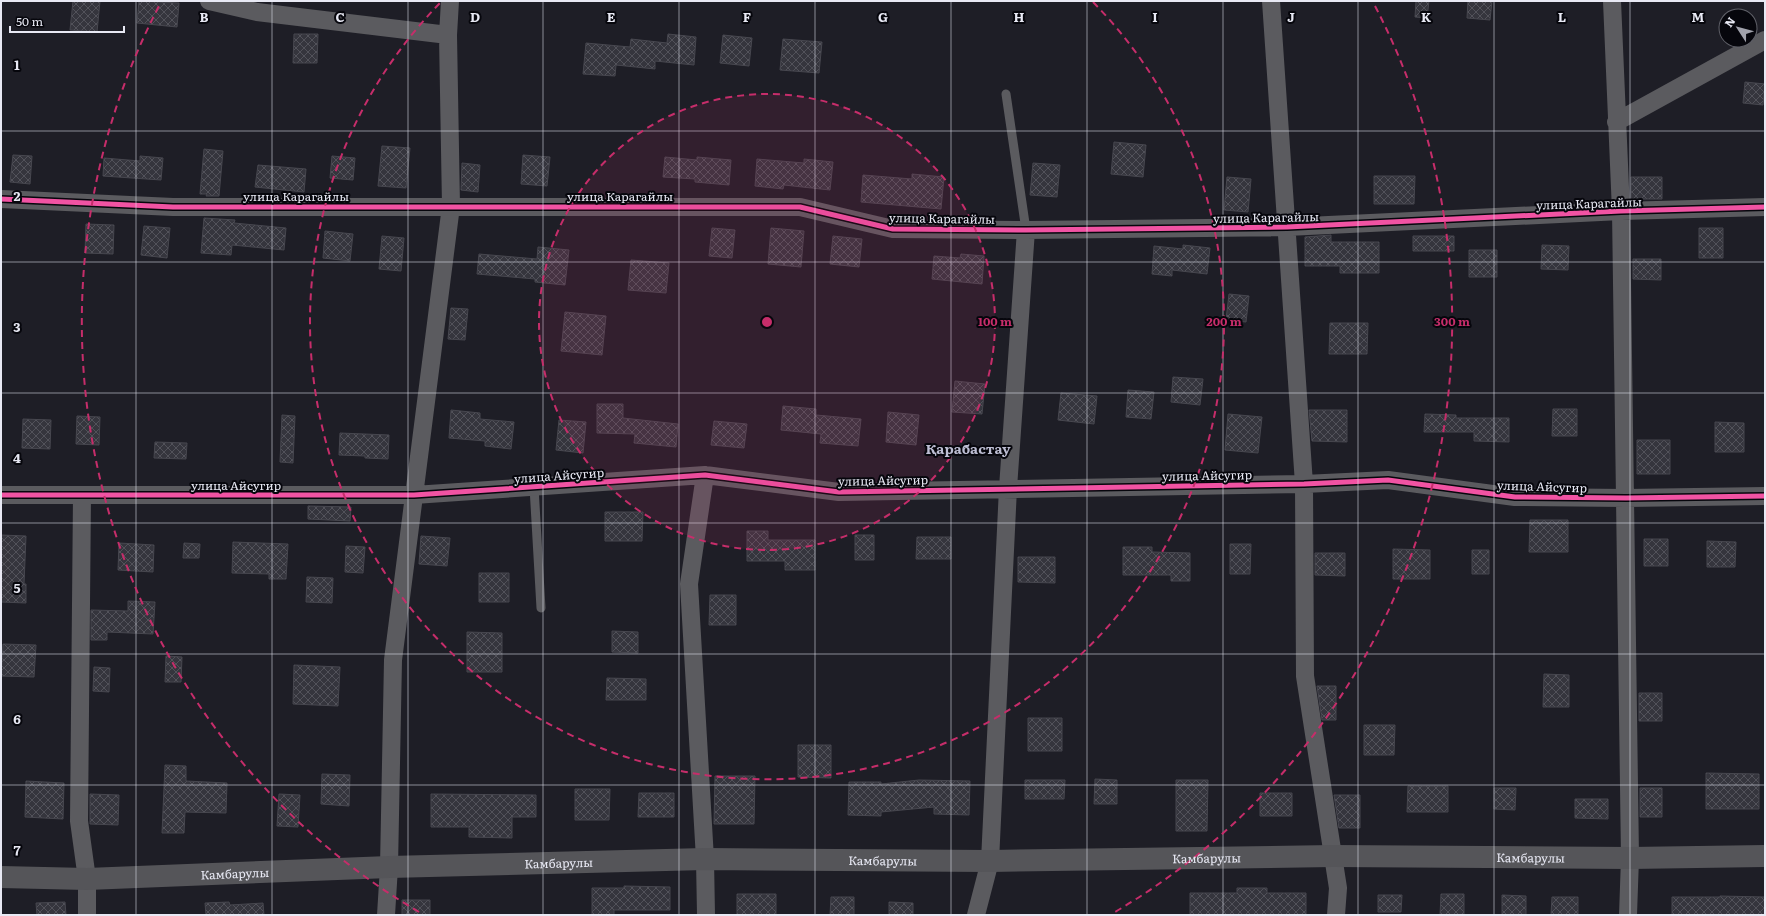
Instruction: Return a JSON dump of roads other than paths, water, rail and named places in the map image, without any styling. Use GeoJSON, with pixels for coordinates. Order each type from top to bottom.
{"type":"FeatureCollection","features":[{"type":"Feature","properties":{"kind":"street"},"geometry":{"type":"LineString","coordinates":[[209,1],[257,12],[448,35]]}},
{"type":"Feature","properties":{"kind":"street"},"geometry":{"type":"LineString","coordinates":[[386,915],[389,867],[393,660],[451,206],[448,35],[450,1]]}},
{"type":"Feature","properties":{"kind":"street"},"geometry":{"type":"LineString","coordinates":[[1271,1],[1304,484],[1305,676],[1338,888],[1336,915]]}},
{"type":"Feature","properties":{"kind":"street"},"geometry":{"type":"LineString","coordinates":[[1612,1],[1621,211],[1630,858],[1628,915]]}},
{"type":"Feature","properties":{"kind":"street"},"geometry":{"type":"LineString","coordinates":[[1616,122],[1765,40]]}},
{"type":"Feature","properties":{"kind":"street","name":"улица Карагайлы"},"geometry":{"type":"LineString","coordinates":[[1,199],[173,207],[800,207],[893,229],[1026,230],[1287,227],[1621,211],[1765,207]]}},
{"type":"Feature","properties":{"kind":"street"},"geometry":{"type":"LineString","coordinates":[[976,915],[990,861],[1008,488],[1026,230]]}},
{"type":"Feature","properties":{"kind":"street"},"geometry":{"type":"LineString","coordinates":[[705,475],[689,584],[705,859],[706,915]]}},
{"type":"Feature","properties":{"kind":"street","name":"улица Айсугир"},"geometry":{"type":"LineString","coordinates":[[1,495],[414,495],[705,475],[839,492],[1304,484],[1388,480],[1515,497],[1626,498],[1765,496]]}},
{"type":"Feature","properties":{"kind":"street"},"geometry":{"type":"LineString","coordinates":[[82,495],[79,821],[87,879],[87,915]]}},
{"type":"Feature","properties":{"kind":"street","name":"Камбарулы"},"geometry":{"type":"LineString","coordinates":[[1,877],[87,879],[389,867],[705,859],[990,861],[1333,856],[1630,858],[1765,856]]}},
{"type":"Feature","properties":{"kind":"lane"},"geometry":{"type":"LineString","coordinates":[[1006,94],[1026,230]]}},
{"type":"Feature","properties":{"kind":"lane"},"geometry":{"type":"LineString","coordinates":[[534,487],[541,608]]}},
{"type":"Feature","properties":{"kind":"district","name":"Қарабастау"},"geometry":{"type":"Point","coordinates":[968,448]}}]}
